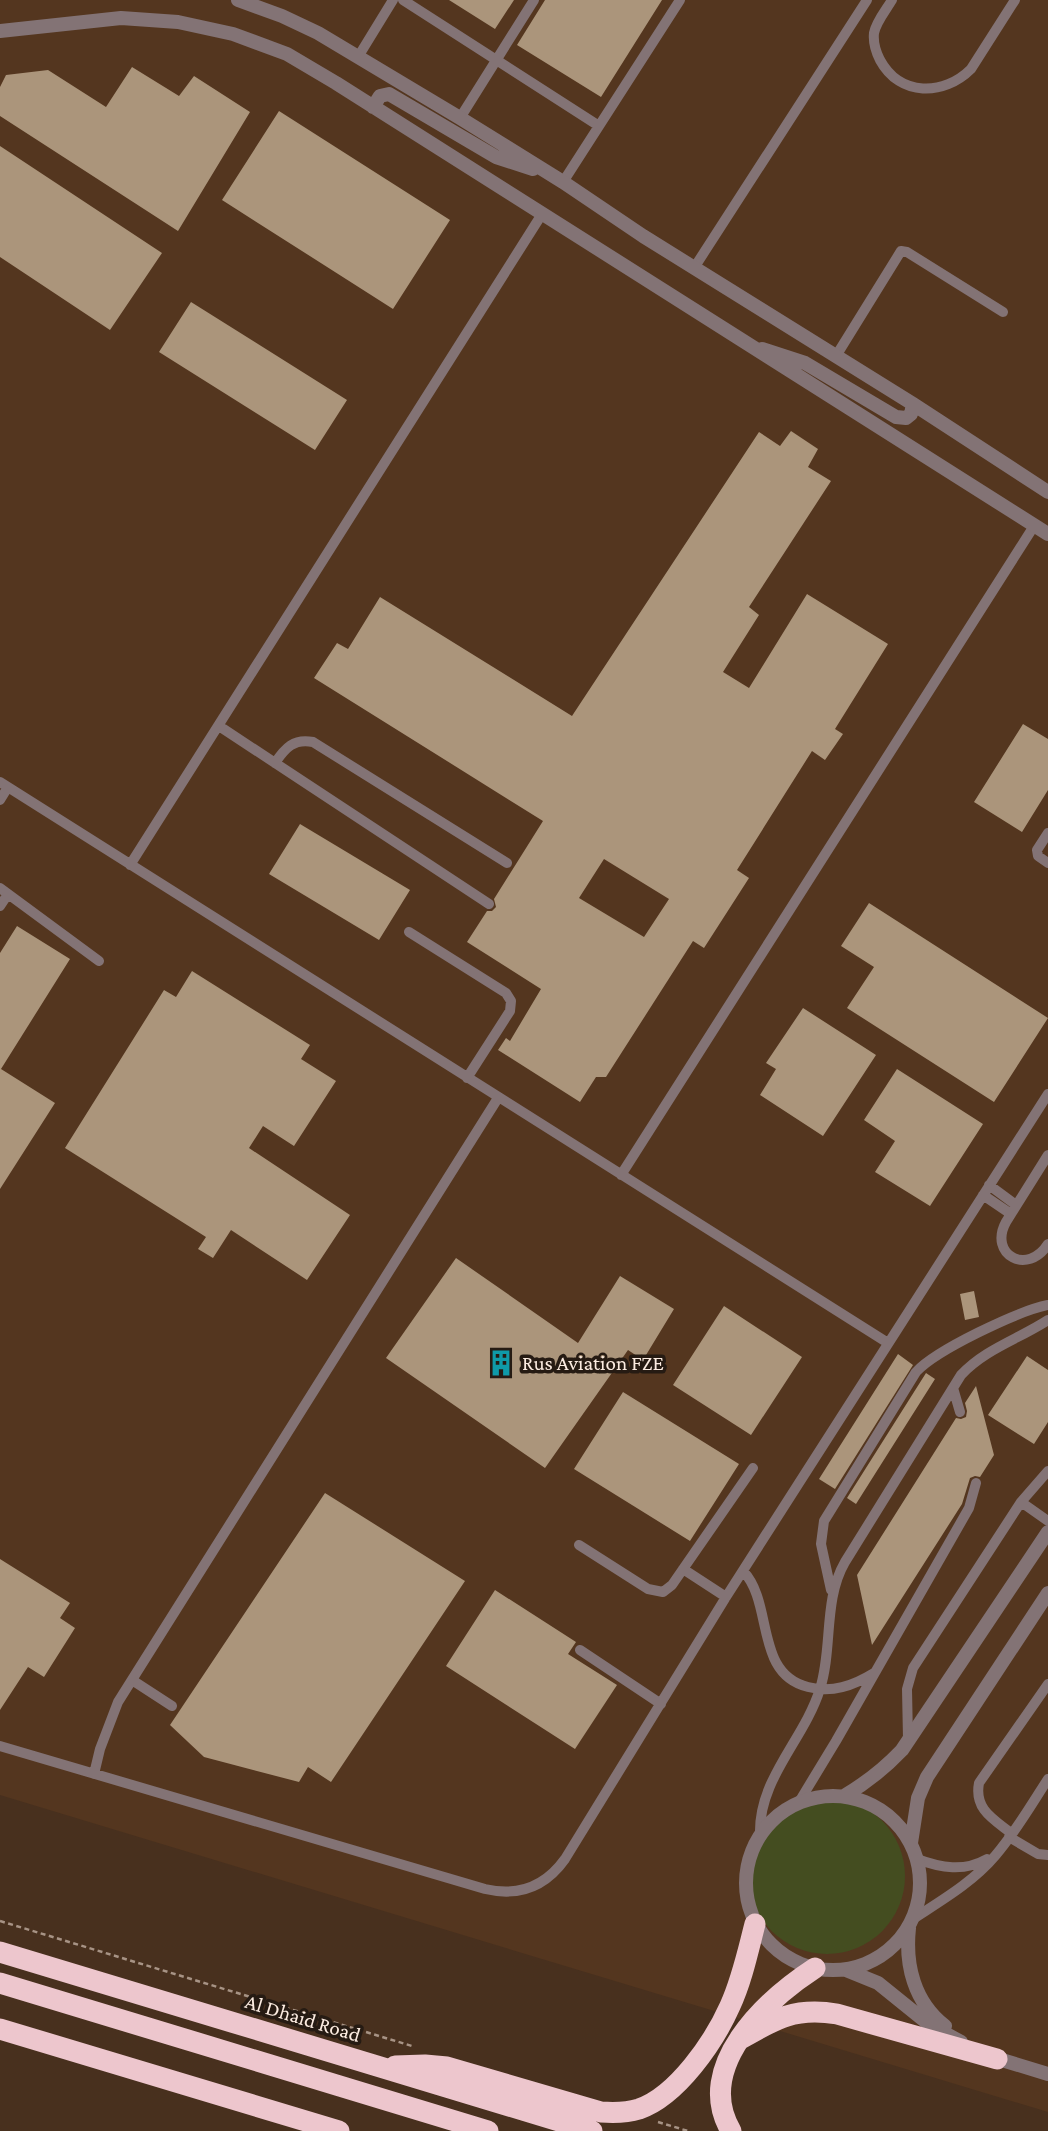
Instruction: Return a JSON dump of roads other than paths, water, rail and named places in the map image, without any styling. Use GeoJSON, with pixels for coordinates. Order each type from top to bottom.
{"type":"FeatureCollection","features":[{"type":"Feature","properties":{"kind":"highway"},"geometry":{"type":"LineString","coordinates":[[382,2067],[403,2064],[447,2067],[601,2112],[640,2109],[662,2096],[682,2076],[701,2055],[717,2031],[741,1979],[755,1924]]}},
{"type":"Feature","properties":{"kind":"highway","name":"Al Dhaid Road"},"geometry":{"type":"LineString","coordinates":[[0,1952],[592,2131]]}},
{"type":"Feature","properties":{"kind":"highway"},"geometry":{"type":"LineString","coordinates":[[731,2131],[722,2109],[720,2093],[727,2062],[739,2040],[770,2001],[814,1968]]}},
{"type":"Feature","properties":{"kind":"highway"},"geometry":{"type":"LineString","coordinates":[[0,1983],[488,2131]]}},
{"type":"Feature","properties":{"kind":"highway"},"geometry":{"type":"LineString","coordinates":[[739,2040],[774,2019],[795,2012],[816,2010],[998,2059]]}},
{"type":"Feature","properties":{"kind":"highway"},"geometry":{"type":"LineString","coordinates":[[0,2029],[330,2129]]}},
{"type":"Feature","properties":{"kind":"street"},"geometry":{"type":"LineString","coordinates":[[242,1],[318,33],[460,118],[1048,492]]}},
{"type":"Feature","properties":{"kind":"street"},"geometry":{"type":"LineString","coordinates":[[0,31],[121,18],[178,22],[233,34],[286,54],[1048,534]]}},
{"type":"Feature","properties":{"kind":"street"},"geometry":{"type":"LineString","coordinates":[[373,107],[380,96],[389,94],[496,157],[545,172]]}},
{"type":"Feature","properties":{"kind":"street"},"geometry":{"type":"LineString","coordinates":[[754,348],[774,351],[805,363],[896,417],[906,418],[911,414],[913,404]]}},
{"type":"Feature","properties":{"kind":"street"},"geometry":{"type":"LineString","coordinates":[[844,1796],[884,1768],[908,1740],[1048,1532]]}},
{"type":"Feature","properties":{"kind":"street"},"geometry":{"type":"LineString","coordinates":[[911,1843],[918,1798],[927,1777],[1048,1593]]}},
{"type":"Feature","properties":{"kind":"street"},"geometry":{"type":"LineString","coordinates":[[911,1922],[897,1942],[882,1955],[864,1964],[844,1969],[814,1968],[796,1962],[780,1953],[755,1924],[748,1906],[745,1878],[751,1850],[760,1833],[784,1810],[799,1802],[821,1796],[844,1796],[883,1811],[902,1828],[917,1859],[920,1889],[911,1922],[908,1957],[915,1988],[940,2022],[971,2046]]}},
{"type":"Feature","properties":{"kind":"street"},"geometry":{"type":"LineString","coordinates":[[844,1969],[878,1983],[930,2025],[998,2059],[1048,2074]]}},
{"type":"Feature","properties":{"kind":"lane"},"geometry":{"type":"LineString","coordinates":[[358,57],[393,0]]}},
{"type":"Feature","properties":{"kind":"lane"},"geometry":{"type":"LineString","coordinates":[[404,0],[599,126]]}},
{"type":"Feature","properties":{"kind":"lane"},"geometry":{"type":"LineString","coordinates":[[460,118],[534,0]]}},
{"type":"Feature","properties":{"kind":"lane"},"geometry":{"type":"LineString","coordinates":[[564,182],[680,0]]}},
{"type":"Feature","properties":{"kind":"lane"},"geometry":{"type":"LineString","coordinates":[[694,268],[867,0]]}},
{"type":"Feature","properties":{"kind":"lane"},"geometry":{"type":"LineString","coordinates":[[892,0],[874,33],[878,55],[889,73],[897,80],[926,89],[947,86],[964,76],[1015,0]]}},
{"type":"Feature","properties":{"kind":"lane"},"geometry":{"type":"LineString","coordinates":[[130,865],[542,214]]}},
{"type":"Feature","properties":{"kind":"lane"},"geometry":{"type":"LineString","coordinates":[[836,356],[901,251],[907,252],[1003,312]]}},
{"type":"Feature","properties":{"kind":"lane"},"geometry":{"type":"LineString","coordinates":[[621,1175],[1034,526]]}},
{"type":"Feature","properties":{"kind":"lane"},"geometry":{"type":"LineString","coordinates":[[219,726],[489,904]]}},
{"type":"Feature","properties":{"kind":"lane"},"geometry":{"type":"LineString","coordinates":[[275,763],[289,745],[305,740],[313,742],[507,863]]}},
{"type":"Feature","properties":{"kind":"lane"},"geometry":{"type":"LineString","coordinates":[[0,800],[4,785],[888,1343]]}},
{"type":"Feature","properties":{"kind":"lane"},"geometry":{"type":"LineString","coordinates":[[1048,833],[1037,850],[1038,856],[1048,863]]}},
{"type":"Feature","properties":{"kind":"lane"},"geometry":{"type":"LineString","coordinates":[[0,906],[4,891],[99,961]]}},
{"type":"Feature","properties":{"kind":"lane"},"geometry":{"type":"LineString","coordinates":[[409,932],[506,993],[512,1002],[510,1011],[467,1078]]}},
{"type":"Feature","properties":{"kind":"lane"},"geometry":{"type":"LineString","coordinates":[[0,1746],[485,1889],[516,1892],[544,1881],[556,1871],[726,1597],[1048,1094]]}},
{"type":"Feature","properties":{"kind":"lane"},"geometry":{"type":"LineString","coordinates":[[94,1774],[108,1725],[132,1680],[498,1098]]}},
{"type":"Feature","properties":{"kind":"lane"},"geometry":{"type":"LineString","coordinates":[[1048,1155],[1001,1230],[1000,1240],[1010,1256],[1019,1260],[1038,1257],[1048,1244]]}},
{"type":"Feature","properties":{"kind":"lane"},"geometry":{"type":"LineString","coordinates":[[989,1185],[1013,1209]]}},
{"type":"Feature","properties":{"kind":"lane"},"geometry":{"type":"LineString","coordinates":[[983,1195],[1013,1209]]}},
{"type":"Feature","properties":{"kind":"lane"},"geometry":{"type":"LineString","coordinates":[[832,1598],[821,1544],[824,1521],[916,1373],[934,1356],[960,1342],[1048,1306]]}},
{"type":"Feature","properties":{"kind":"lane"},"geometry":{"type":"LineString","coordinates":[[760,1833],[762,1804],[767,1791],[820,1690],[828,1654],[834,1585],[845,1562],[953,1388],[971,1365],[989,1352],[1048,1320]]}},
{"type":"Feature","properties":{"kind":"lane"},"geometry":{"type":"LineString","coordinates":[[953,1388],[960,1412]]}},
{"type":"Feature","properties":{"kind":"lane"},"geometry":{"type":"LineString","coordinates":[[579,1545],[653,1591],[668,1589],[753,1468]]}},
{"type":"Feature","properties":{"kind":"lane"},"geometry":{"type":"LineString","coordinates":[[908,1740],[907,1689],[913,1668],[1021,1502],[1048,1471]]}},
{"type":"Feature","properties":{"kind":"lane"},"geometry":{"type":"LineString","coordinates":[[799,1802],[969,1508],[976,1483]]}},
{"type":"Feature","properties":{"kind":"lane"},"geometry":{"type":"LineString","coordinates":[[1021,1502],[1048,1521]]}},
{"type":"Feature","properties":{"kind":"lane"},"geometry":{"type":"LineString","coordinates":[[684,1569],[726,1597]]}},
{"type":"Feature","properties":{"kind":"lane"},"geometry":{"type":"LineString","coordinates":[[743,1571],[757,1591],[774,1660],[785,1675],[801,1686],[820,1690],[839,1689],[858,1683],[874,1673]]}},
{"type":"Feature","properties":{"kind":"lane"},"geometry":{"type":"LineString","coordinates":[[580,1650],[661,1704]]}},
{"type":"Feature","properties":{"kind":"lane"},"geometry":{"type":"LineString","coordinates":[[132,1680],[172,1706]]}},
{"type":"Feature","properties":{"kind":"lane"},"geometry":{"type":"LineString","coordinates":[[1048,1684],[979,1783],[978,1800],[981,1807],[1010,1835],[1038,1854],[1048,1855]]}},
{"type":"Feature","properties":{"kind":"lane"},"geometry":{"type":"LineString","coordinates":[[911,1922],[970,1881],[997,1854],[1048,1779]]}},
{"type":"Feature","properties":{"kind":"lane"},"geometry":{"type":"LineString","coordinates":[[917,1859],[937,1866],[958,1868],[978,1864],[997,1854]]}},
{"type":"Feature","properties":{"kind":"place","name":"Rus Aviation FZE"},"geometry":{"type":"Point","coordinates":[501,1363]}}]}
